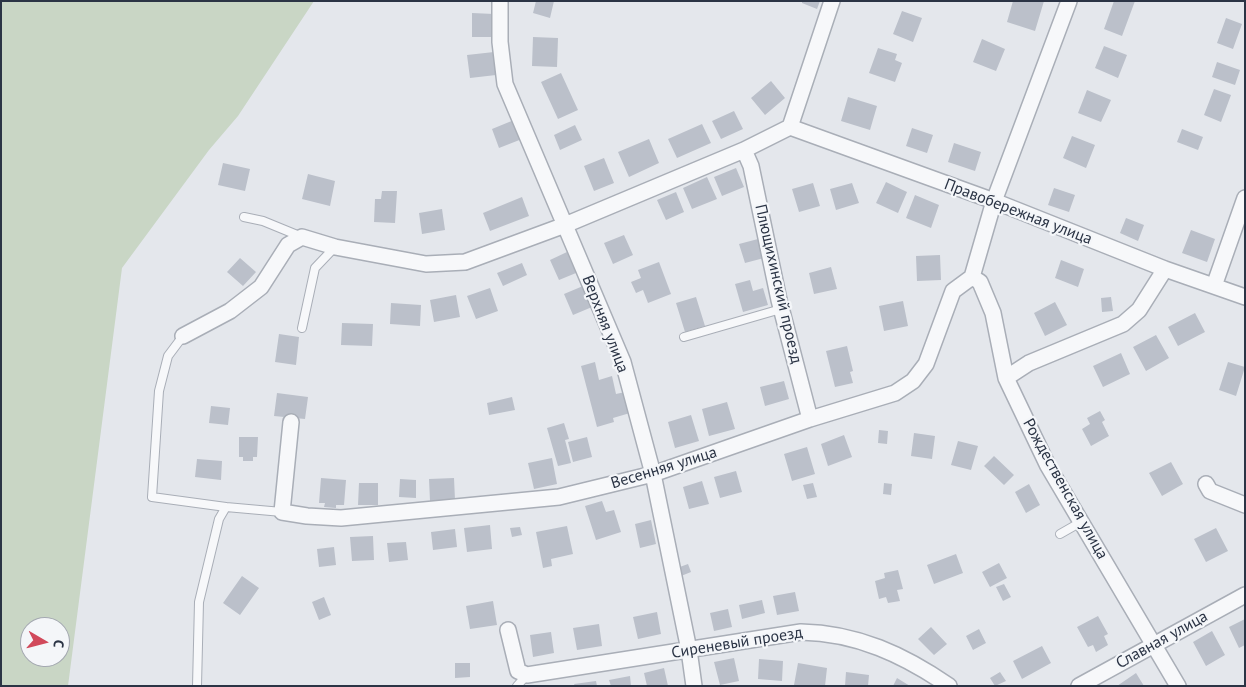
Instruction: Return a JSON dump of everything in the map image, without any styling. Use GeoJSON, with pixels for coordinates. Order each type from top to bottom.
{"type":"FeatureCollection","features":[{"type":"Feature","properties":{"kind":"street","name":"Верхняя улица"},"geometry":{"type":"LineString","coordinates":[[500,1],[500,42],[505,84],[618,349],[653,474],[689,650],[694,686]]}},
{"type":"Feature","properties":{"kind":"street"},"geometry":{"type":"LineString","coordinates":[[183,336],[230,311],[261,287],[288,245],[302,237],[336,247],[426,264],[465,262],[565,225],[744,150],[790,127],[832,1]]}},
{"type":"Feature","properties":{"kind":"street"},"geometry":{"type":"LineString","coordinates":[[972,277],[994,201],[1069,1]]}},
{"type":"Feature","properties":{"kind":"street","name":"Правобережная улица"},"geometry":{"type":"LineString","coordinates":[[790,127],[994,201],[1165,269],[1245,297]]}},
{"type":"Feature","properties":{"kind":"street","name":"Плющихинский проезд"},"geometry":{"type":"LineString","coordinates":[[744,150],[752,172],[781,309],[810,418]]}},
{"type":"Feature","properties":{"kind":"street"},"geometry":{"type":"LineString","coordinates":[[1214,286],[1245,198]]}},
{"type":"Feature","properties":{"kind":"street"},"geometry":{"type":"LineString","coordinates":[[1006,378],[1029,362],[1123,324],[1139,310],[1165,269]]}},
{"type":"Feature","properties":{"kind":"street","name":"Рождественская улица"},"geometry":{"type":"LineString","coordinates":[[972,277],[980,282],[992,312],[1006,378],[1048,466],[1178,686]]}},
{"type":"Feature","properties":{"kind":"street","name":"Весенняя улица"},"geometry":{"type":"LineString","coordinates":[[282,512],[341,518],[442,510],[559,497],[653,474],[810,418],[895,393],[913,381],[926,364],[952,291],[972,277]]}},
{"type":"Feature","properties":{"kind":"street"},"geometry":{"type":"LineString","coordinates":[[282,512],[291,422]]}},
{"type":"Feature","properties":{"kind":"street"},"geometry":{"type":"LineString","coordinates":[[1206,484],[1210,491],[1245,505]]}},
{"type":"Feature","properties":{"kind":"street","name":"Славная улица"},"geometry":{"type":"LineString","coordinates":[[1079,686],[1245,595]]}},
{"type":"Feature","properties":{"kind":"street"},"geometry":{"type":"LineString","coordinates":[[508,630],[522,681]]}},
{"type":"Feature","properties":{"kind":"street","name":"Сиреневый проезд"},"geometry":{"type":"LineString","coordinates":[[522,681],[689,650],[801,632],[830,633],[859,640],[920,666],[949,686]]}},
{"type":"Feature","properties":{"kind":"lane"},"geometry":{"type":"LineString","coordinates":[[244,217],[263,220],[302,237]]}},
{"type":"Feature","properties":{"kind":"lane"},"geometry":{"type":"LineString","coordinates":[[302,328],[315,268],[336,247]]}},
{"type":"Feature","properties":{"kind":"lane"},"geometry":{"type":"LineString","coordinates":[[684,337],[781,309]]}},
{"type":"Feature","properties":{"kind":"lane"},"geometry":{"type":"LineString","coordinates":[[183,336],[168,356],[159,391],[152,497],[282,512]]}},
{"type":"Feature","properties":{"kind":"lane"},"geometry":{"type":"LineString","coordinates":[[198,686],[199,602],[219,519],[226,506]]}},
{"type":"Feature","properties":{"kind":"lane"},"geometry":{"type":"LineString","coordinates":[[1060,534],[1081,522]]}},
{"type":"Feature","properties":{"kind":"green space"},"geometry":{"type":"Polygon","coordinates":[[[1,1],[314,1],[238,116],[209,150],[122,268],[68,686],[1,686],[1,1]]]}},
{"type":"Feature","properties":{"kind":"building"},"geometry":{"type":"Polygon","coordinates":[[[536,1],[554,1],[550,18],[533,13],[536,1]]]}},
{"type":"Feature","properties":{"kind":"building"},"geometry":{"type":"Polygon","coordinates":[[[802,1],[820,1],[817,9],[802,3],[802,1]]]}},
{"type":"Feature","properties":{"kind":"building"},"geometry":{"type":"Polygon","coordinates":[[[1013,1],[1044,1],[1035,31],[1007,22],[1013,1]]]}},
{"type":"Feature","properties":{"kind":"building"},"geometry":{"type":"Polygon","coordinates":[[[1114,1],[1135,1],[1122,36],[1104,29],[1114,1]]]}},
{"type":"Feature","properties":{"kind":"building"},"geometry":{"type":"Polygon","coordinates":[[[902,11],[922,18],[913,42],[893,34],[902,11]]]}},
{"type":"Feature","properties":{"kind":"building"},"geometry":{"type":"Polygon","coordinates":[[[472,13],[494,14],[494,37],[472,37],[472,13]]]}},
{"type":"Feature","properties":{"kind":"building"},"geometry":{"type":"Polygon","coordinates":[[[1226,18],[1242,24],[1233,49],[1217,43],[1226,18]]]}},
{"type":"Feature","properties":{"kind":"building"},"geometry":{"type":"Polygon","coordinates":[[[533,37],[558,38],[557,67],[532,66],[533,37]]]}},
{"type":"Feature","properties":{"kind":"building"},"geometry":{"type":"Polygon","coordinates":[[[982,39],[1005,49],[996,71],[973,62],[982,39]]]}},
{"type":"Feature","properties":{"kind":"building"},"geometry":{"type":"Polygon","coordinates":[[[1104,46],[1127,55],[1118,78],[1095,68],[1104,46]]]}},
{"type":"Feature","properties":{"kind":"building"},"geometry":{"type":"Polygon","coordinates":[[[878,48],[897,54],[895,60],[902,63],[895,82],[869,73],[878,48]]]}},
{"type":"Feature","properties":{"kind":"building"},"geometry":{"type":"Polygon","coordinates":[[[494,52],[496,75],[470,78],[467,55],[494,52]]]}},
{"type":"Feature","properties":{"kind":"building"},"geometry":{"type":"Polygon","coordinates":[[[1217,62],[1240,70],[1235,85],[1212,77],[1217,62]]]}},
{"type":"Feature","properties":{"kind":"building"},"geometry":{"type":"Polygon","coordinates":[[[561,73],[578,110],[558,119],[541,82],[561,73]]]}},
{"type":"Feature","properties":{"kind":"building"},"geometry":{"type":"Polygon","coordinates":[[[771,81],[785,98],[765,115],[751,98],[771,81]]]}},
{"type":"Feature","properties":{"kind":"building"},"geometry":{"type":"Polygon","coordinates":[[[1214,89],[1231,95],[1221,122],[1204,115],[1214,89]]]}},
{"type":"Feature","properties":{"kind":"building"},"geometry":{"type":"Polygon","coordinates":[[[1087,90],[1111,100],[1101,122],[1078,113],[1087,90]]]}},
{"type":"Feature","properties":{"kind":"building"},"geometry":{"type":"Polygon","coordinates":[[[848,97],[877,106],[870,130],[841,121],[848,97]]]}},
{"type":"Feature","properties":{"kind":"building"},"geometry":{"type":"Polygon","coordinates":[[[734,111],[743,129],[721,139],[712,121],[734,111]]]}},
{"type":"Feature","properties":{"kind":"building"},"geometry":{"type":"Polygon","coordinates":[[[514,120],[522,139],[499,148],[492,129],[514,120]]]}},
{"type":"Feature","properties":{"kind":"building"},"geometry":{"type":"Polygon","coordinates":[[[702,124],[711,143],[677,158],[668,139],[702,124]]]}},
{"type":"Feature","properties":{"kind":"building"},"geometry":{"type":"Polygon","coordinates":[[[575,125],[582,140],[560,150],[554,135],[575,125]]]}},
{"type":"Feature","properties":{"kind":"building"},"geometry":{"type":"Polygon","coordinates":[[[912,128],[933,135],[927,153],[906,146],[912,128]]]}},
{"type":"Feature","properties":{"kind":"building"},"geometry":{"type":"Polygon","coordinates":[[[1182,129],[1203,137],[1198,150],[1177,142],[1182,129]]]}},
{"type":"Feature","properties":{"kind":"building"},"geometry":{"type":"Polygon","coordinates":[[[1072,136],[1095,145],[1086,168],[1063,158],[1072,136]]]}},
{"type":"Feature","properties":{"kind":"building"},"geometry":{"type":"Polygon","coordinates":[[[649,139],[659,163],[629,177],[618,152],[649,139]]]}},
{"type":"Feature","properties":{"kind":"building"},"geometry":{"type":"Polygon","coordinates":[[[954,143],[981,152],[975,171],[948,162],[954,143]]]}},
{"type":"Feature","properties":{"kind":"building"},"geometry":{"type":"Polygon","coordinates":[[[604,158],[614,183],[594,191],[584,166],[604,158]]]}},
{"type":"Feature","properties":{"kind":"building"},"geometry":{"type":"Polygon","coordinates":[[[223,163],[250,169],[245,191],[218,185],[223,163]]]}},
{"type":"Feature","properties":{"kind":"building"},"geometry":{"type":"Polygon","coordinates":[[[736,168],[744,187],[722,196],[714,177],[736,168]]]}},
{"type":"Feature","properties":{"kind":"building"},"geometry":{"type":"Polygon","coordinates":[[[308,174],[335,181],[330,206],[302,199],[308,174]]]}},
{"type":"Feature","properties":{"kind":"building"},"geometry":{"type":"Polygon","coordinates":[[[707,177],[717,199],[692,209],[683,188],[707,177]]]}},
{"type":"Feature","properties":{"kind":"building"},"geometry":{"type":"Polygon","coordinates":[[[886,182],[907,192],[898,213],[876,203],[886,182]]]}},
{"type":"Feature","properties":{"kind":"building"},"geometry":{"type":"Polygon","coordinates":[[[813,183],[820,206],[799,212],[792,189],[813,183]]]}},
{"type":"Feature","properties":{"kind":"building"},"geometry":{"type":"Polygon","coordinates":[[[852,183],[859,203],[836,210],[830,189],[852,183]]]}},
{"type":"Feature","properties":{"kind":"building"},"geometry":{"type":"Polygon","coordinates":[[[1054,188],[1075,195],[1069,212],[1048,205],[1054,188]]]}},
{"type":"Feature","properties":{"kind":"building"},"geometry":{"type":"Polygon","coordinates":[[[382,191],[397,191],[395,223],[374,222],[375,199],[381,199],[382,191]]]}},
{"type":"Feature","properties":{"kind":"building"},"geometry":{"type":"Polygon","coordinates":[[[676,192],[684,212],[666,220],[657,200],[676,192]]]}},
{"type":"Feature","properties":{"kind":"building"},"geometry":{"type":"Polygon","coordinates":[[[915,195],[939,205],[931,228],[906,218],[915,195]]]}},
{"type":"Feature","properties":{"kind":"building"},"geometry":{"type":"Polygon","coordinates":[[[522,197],[529,216],[490,231],[483,213],[522,197]]]}},
{"type":"Feature","properties":{"kind":"building"},"geometry":{"type":"Polygon","coordinates":[[[442,209],[445,230],[422,234],[419,213],[442,209]]]}},
{"type":"Feature","properties":{"kind":"building"},"geometry":{"type":"Polygon","coordinates":[[[1126,218],[1144,225],[1138,241],[1120,233],[1126,218]]]}},
{"type":"Feature","properties":{"kind":"building"},"geometry":{"type":"Polygon","coordinates":[[[1191,230],[1215,239],[1207,262],[1182,253],[1191,230]]]}},
{"type":"Feature","properties":{"kind":"building"},"geometry":{"type":"Polygon","coordinates":[[[624,235],[633,255],[613,264],[604,243],[624,235]]]}},
{"type":"Feature","properties":{"kind":"building"},"geometry":{"type":"Polygon","coordinates":[[[758,239],[764,258],[745,263],[739,244],[758,239]]]}},
{"type":"Feature","properties":{"kind":"building"},"geometry":{"type":"Polygon","coordinates":[[[567,252],[576,273],[559,280],[550,260],[567,252]]]}},
{"type":"Feature","properties":{"kind":"building"},"geometry":{"type":"Polygon","coordinates":[[[940,255],[941,280],[917,281],[916,256],[940,255]]]}},
{"type":"Feature","properties":{"kind":"building"},"geometry":{"type":"Polygon","coordinates":[[[240,258],[256,272],[243,286],[227,272],[240,258]]]}},
{"type":"Feature","properties":{"kind":"building"},"geometry":{"type":"Polygon","coordinates":[[[1061,260],[1084,269],[1078,287],[1055,278],[1061,260]]]}},
{"type":"Feature","properties":{"kind":"building"},"geometry":{"type":"Polygon","coordinates":[[[659,262],[671,294],[648,303],[643,290],[636,293],[631,282],[641,278],[638,270],[659,262]]]}},
{"type":"Feature","properties":{"kind":"building"},"geometry":{"type":"Polygon","coordinates":[[[522,263],[527,275],[503,286],[497,273],[522,263]]]}},
{"type":"Feature","properties":{"kind":"building"},"geometry":{"type":"Polygon","coordinates":[[[831,267],[837,289],[814,294],[809,273],[831,267]]]}},
{"type":"Feature","properties":{"kind":"building"},"geometry":{"type":"Polygon","coordinates":[[[750,280],[753,291],[763,288],[768,305],[743,312],[735,284],[750,280]]]}},
{"type":"Feature","properties":{"kind":"building"},"geometry":{"type":"Polygon","coordinates":[[[583,286],[592,307],[573,315],[564,294],[583,286]]]}},
{"type":"Feature","properties":{"kind":"building"},"geometry":{"type":"Polygon","coordinates":[[[490,288],[498,311],[476,319],[467,296],[490,288]]]}},
{"type":"Feature","properties":{"kind":"building"},"geometry":{"type":"Polygon","coordinates":[[[456,295],[460,317],[434,322],[430,300],[456,295]]]}},
{"type":"Feature","properties":{"kind":"building"},"geometry":{"type":"Polygon","coordinates":[[[696,297],[705,326],[685,332],[676,303],[696,297]]]}},
{"type":"Feature","properties":{"kind":"building"},"geometry":{"type":"Polygon","coordinates":[[[1111,297],[1113,311],[1102,312],[1101,298],[1111,297]]]}},
{"type":"Feature","properties":{"kind":"building"},"geometry":{"type":"Polygon","coordinates":[[[903,301],[908,326],[884,331],[879,306],[903,301]]]}},
{"type":"Feature","properties":{"kind":"building"},"geometry":{"type":"Polygon","coordinates":[[[1055,302],[1067,325],[1045,336],[1034,313],[1055,302]]]}},
{"type":"Feature","properties":{"kind":"building"},"geometry":{"type":"Polygon","coordinates":[[[391,303],[421,305],[420,326],[390,324],[391,303]]]}},
{"type":"Feature","properties":{"kind":"building"},"geometry":{"type":"Polygon","coordinates":[[[1195,313],[1205,332],[1178,346],[1168,327],[1195,313]]]}},
{"type":"Feature","properties":{"kind":"building"},"geometry":{"type":"Polygon","coordinates":[[[342,323],[373,324],[372,346],[341,345],[342,323]]]}},
{"type":"Feature","properties":{"kind":"building"},"geometry":{"type":"Polygon","coordinates":[[[279,334],[299,337],[296,365],[275,362],[279,334]]]}},
{"type":"Feature","properties":{"kind":"building"},"geometry":{"type":"Polygon","coordinates":[[[1156,335],[1169,358],[1146,371],[1133,347],[1156,335]]]}},
{"type":"Feature","properties":{"kind":"building"},"geometry":{"type":"Polygon","coordinates":[[[847,346],[853,371],[850,372],[853,383],[835,387],[826,351],[847,346]]]}},
{"type":"Feature","properties":{"kind":"building"},"geometry":{"type":"Polygon","coordinates":[[[1121,353],[1130,374],[1103,387],[1093,366],[1121,353]]]}},
{"type":"Feature","properties":{"kind":"building"},"geometry":{"type":"Polygon","coordinates":[[[595,362],[599,380],[612,376],[616,394],[625,392],[630,413],[613,418],[614,422],[597,427],[581,366],[595,362]]]}},
{"type":"Feature","properties":{"kind":"building"},"geometry":{"type":"Polygon","coordinates":[[[1228,362],[1245,367],[1236,396],[1219,390],[1228,362]]]}},
{"type":"Feature","properties":{"kind":"building"},"geometry":{"type":"Polygon","coordinates":[[[784,381],[789,399],[765,406],[760,387],[784,381]]]}},
{"type":"Feature","properties":{"kind":"building"},"geometry":{"type":"Polygon","coordinates":[[[277,393],[308,397],[305,419],[274,416],[277,393]]]}},
{"type":"Feature","properties":{"kind":"building"},"geometry":{"type":"Polygon","coordinates":[[[512,397],[515,410],[489,415],[487,403],[512,397]]]}},
{"type":"Feature","properties":{"kind":"building"},"geometry":{"type":"Polygon","coordinates":[[[727,402],[735,429],[709,436],[702,409],[727,402]]]}},
{"type":"Feature","properties":{"kind":"building"},"geometry":{"type":"Polygon","coordinates":[[[211,406],[230,408],[228,425],[209,423],[211,406]]]}},
{"type":"Feature","properties":{"kind":"building"},"geometry":{"type":"Polygon","coordinates":[[[1100,411],[1105,420],[1102,422],[1109,436],[1091,446],[1082,429],[1090,424],[1087,418],[1100,411]]]}},
{"type":"Feature","properties":{"kind":"building"},"geometry":{"type":"Polygon","coordinates":[[[691,415],[699,441],[675,448],[668,422],[691,415]]]}},
{"type":"Feature","properties":{"kind":"building"},"geometry":{"type":"Polygon","coordinates":[[[564,423],[569,439],[565,440],[571,463],[558,466],[547,428],[564,423]]]}},
{"type":"Feature","properties":{"kind":"building"},"geometry":{"type":"Polygon","coordinates":[[[879,430],[888,431],[887,444],[878,443],[879,430]]]}},
{"type":"Feature","properties":{"kind":"building"},"geometry":{"type":"Polygon","coordinates":[[[914,433],[935,436],[932,459],[911,456],[914,433]]]}},
{"type":"Feature","properties":{"kind":"building"},"geometry":{"type":"Polygon","coordinates":[[[844,435],[852,457],[828,466],[821,444],[844,435]]]}},
{"type":"Feature","properties":{"kind":"building"},"geometry":{"type":"Polygon","coordinates":[[[239,437],[258,437],[257,457],[253,457],[253,461],[243,461],[243,457],[239,457],[239,437]]]}},
{"type":"Feature","properties":{"kind":"building"},"geometry":{"type":"Polygon","coordinates":[[[587,437],[592,457],[573,462],[568,442],[587,437]]]}},
{"type":"Feature","properties":{"kind":"building"},"geometry":{"type":"Polygon","coordinates":[[[958,441],[978,446],[971,470],[951,465],[958,441]]]}},
{"type":"Feature","properties":{"kind":"building"},"geometry":{"type":"Polygon","coordinates":[[[807,447],[815,474],[792,481],[784,454],[807,447]]]}},
{"type":"Feature","properties":{"kind":"building"},"geometry":{"type":"Polygon","coordinates":[[[994,456],[1014,475],[1004,485],[984,466],[994,456]]]}},
{"type":"Feature","properties":{"kind":"building"},"geometry":{"type":"Polygon","coordinates":[[[552,458],[557,484],[534,489],[528,463],[552,458]]]}},
{"type":"Feature","properties":{"kind":"building"},"geometry":{"type":"Polygon","coordinates":[[[197,459],[222,461],[221,480],[195,477],[197,459]]]}},
{"type":"Feature","properties":{"kind":"building"},"geometry":{"type":"Polygon","coordinates":[[[1171,462],[1183,484],[1162,496],[1149,473],[1171,462]]]}},
{"type":"Feature","properties":{"kind":"building"},"geometry":{"type":"Polygon","coordinates":[[[736,471],[742,492],[720,498],[714,477],[736,471]]]}},
{"type":"Feature","properties":{"kind":"building"},"geometry":{"type":"Polygon","coordinates":[[[321,478],[346,480],[344,505],[336,505],[336,508],[324,507],[325,503],[319,503],[321,478]]]}},
{"type":"Feature","properties":{"kind":"building"},"geometry":{"type":"Polygon","coordinates":[[[454,478],[455,500],[430,501],[429,479],[454,478]]]}},
{"type":"Feature","properties":{"kind":"building"},"geometry":{"type":"Polygon","coordinates":[[[400,479],[416,480],[416,498],[399,497],[400,479]]]}},
{"type":"Feature","properties":{"kind":"building"},"geometry":{"type":"Polygon","coordinates":[[[702,481],[709,504],[689,509],[683,487],[702,481]]]}},
{"type":"Feature","properties":{"kind":"building"},"geometry":{"type":"Polygon","coordinates":[[[359,483],[378,483],[378,505],[358,505],[359,483]]]}},
{"type":"Feature","properties":{"kind":"building"},"geometry":{"type":"Polygon","coordinates":[[[813,483],[817,497],[807,499],[803,485],[813,483]]]}},
{"type":"Feature","properties":{"kind":"building"},"geometry":{"type":"Polygon","coordinates":[[[884,483],[892,484],[891,495],[883,494],[884,483]]]}},
{"type":"Feature","properties":{"kind":"building"},"geometry":{"type":"Polygon","coordinates":[[[1029,484],[1040,505],[1026,513],[1015,492],[1029,484]]]}},
{"type":"Feature","properties":{"kind":"building"},"geometry":{"type":"Polygon","coordinates":[[[602,501],[606,512],[614,510],[621,532],[596,540],[585,506],[602,501]]]}},
{"type":"Feature","properties":{"kind":"building"},"geometry":{"type":"Polygon","coordinates":[[[651,520],[656,544],[640,548],[635,524],[651,520]]]}},
{"type":"Feature","properties":{"kind":"building"},"geometry":{"type":"Polygon","coordinates":[[[490,525],[492,549],[467,552],[464,528],[490,525]]]}},
{"type":"Feature","properties":{"kind":"building"},"geometry":{"type":"Polygon","coordinates":[[[567,526],[573,554],[551,559],[552,566],[543,568],[536,532],[567,526]]]}},
{"type":"Feature","properties":{"kind":"building"},"geometry":{"type":"Polygon","coordinates":[[[520,527],[522,535],[512,537],[510,528],[520,527]]]}},
{"type":"Feature","properties":{"kind":"building"},"geometry":{"type":"Polygon","coordinates":[[[1216,528],[1228,551],[1206,562],[1194,539],[1216,528]]]}},
{"type":"Feature","properties":{"kind":"building"},"geometry":{"type":"Polygon","coordinates":[[[455,529],[457,547],[433,550],[431,532],[455,529]]]}},
{"type":"Feature","properties":{"kind":"building"},"geometry":{"type":"Polygon","coordinates":[[[373,536],[374,560],[352,561],[350,537],[373,536]]]}},
{"type":"Feature","properties":{"kind":"building"},"geometry":{"type":"Polygon","coordinates":[[[406,542],[408,560],[389,562],[387,543],[406,542]]]}},
{"type":"Feature","properties":{"kind":"building"},"geometry":{"type":"Polygon","coordinates":[[[334,547],[336,565],[319,567],[317,549],[334,547]]]}},
{"type":"Feature","properties":{"kind":"building"},"geometry":{"type":"Polygon","coordinates":[[[956,554],[963,573],[934,584],[927,565],[956,554]]]}},
{"type":"Feature","properties":{"kind":"building"},"geometry":{"type":"Polygon","coordinates":[[[999,563],[1007,578],[990,587],[982,572],[999,563]]]}},
{"type":"Feature","properties":{"kind":"building"},"geometry":{"type":"Polygon","coordinates":[[[688,564],[691,572],[681,576],[677,568],[688,564]]]}},
{"type":"Feature","properties":{"kind":"building"},"geometry":{"type":"Polygon","coordinates":[[[898,570],[903,589],[897,590],[900,601],[888,603],[886,597],[879,599],[875,581],[885,578],[884,573],[898,570]]]}},
{"type":"Feature","properties":{"kind":"building"},"geometry":{"type":"Polygon","coordinates":[[[242,576],[259,588],[240,615],[223,603],[242,576]]]}},
{"type":"Feature","properties":{"kind":"building"},"geometry":{"type":"Polygon","coordinates":[[[1004,584],[1011,597],[1003,601],[996,587],[1004,584]]]}},
{"type":"Feature","properties":{"kind":"building"},"geometry":{"type":"Polygon","coordinates":[[[795,592],[799,611],[777,615],[773,596],[795,592]]]}},
{"type":"Feature","properties":{"kind":"building"},"geometry":{"type":"Polygon","coordinates":[[[324,597],[331,615],[319,620],[312,602],[324,597]]]}},
{"type":"Feature","properties":{"kind":"building"},"geometry":{"type":"Polygon","coordinates":[[[762,600],[765,613],[742,619],[739,605],[762,600]]]}},
{"type":"Feature","properties":{"kind":"building"},"geometry":{"type":"Polygon","coordinates":[[[493,601],[497,625],[470,629],[466,606],[493,601]]]}},
{"type":"Feature","properties":{"kind":"building"},"geometry":{"type":"Polygon","coordinates":[[[728,609],[732,627],[714,631],[710,613],[728,609]]]}},
{"type":"Feature","properties":{"kind":"building"},"geometry":{"type":"Polygon","coordinates":[[[657,612],[661,634],[638,639],[633,617],[657,612]]]}},
{"type":"Feature","properties":{"kind":"building"},"geometry":{"type":"Polygon","coordinates":[[[1098,616],[1108,634],[1104,636],[1108,645],[1096,652],[1093,645],[1088,647],[1077,627],[1098,616]]]}},
{"type":"Feature","properties":{"kind":"building"},"geometry":{"type":"Polygon","coordinates":[[[1245,619],[1245,645],[1239,648],[1229,627],[1245,619]]]}},
{"type":"Feature","properties":{"kind":"building"},"geometry":{"type":"Polygon","coordinates":[[[599,624],[602,646],[577,650],[573,628],[599,624]]]}},
{"type":"Feature","properties":{"kind":"building"},"geometry":{"type":"Polygon","coordinates":[[[931,627],[947,644],[934,655],[918,639],[931,627]]]}},
{"type":"Feature","properties":{"kind":"building"},"geometry":{"type":"Polygon","coordinates":[[[979,629],[986,643],[973,650],[966,636],[979,629]]]}},
{"type":"Feature","properties":{"kind":"building"},"geometry":{"type":"Polygon","coordinates":[[[1212,631],[1225,655],[1206,666],[1193,642],[1212,631]]]}},
{"type":"Feature","properties":{"kind":"building"},"geometry":{"type":"Polygon","coordinates":[[[551,632],[554,653],[533,657],[530,635],[551,632]]]}},
{"type":"Feature","properties":{"kind":"building"},"geometry":{"type":"Polygon","coordinates":[[[1042,646],[1051,663],[1022,679],[1013,661],[1042,646]]]}},
{"type":"Feature","properties":{"kind":"building"},"geometry":{"type":"Polygon","coordinates":[[[734,658],[739,681],[720,685],[714,662],[734,658]]]}},
{"type":"Feature","properties":{"kind":"building"},"geometry":{"type":"Polygon","coordinates":[[[759,659],[783,661],[782,681],[758,679],[759,659]]]}},
{"type":"Feature","properties":{"kind":"building"},"geometry":{"type":"Polygon","coordinates":[[[455,663],[470,663],[470,677],[455,678],[455,663]]]}},
{"type":"Feature","properties":{"kind":"building"},"geometry":{"type":"Polygon","coordinates":[[[798,663],[827,668],[825,686],[794,685],[798,663]]]}},
{"type":"Feature","properties":{"kind":"building"},"geometry":{"type":"Polygon","coordinates":[[[664,668],[668,686],[647,686],[644,673],[664,668]]]}},
{"type":"Feature","properties":{"kind":"building"},"geometry":{"type":"Polygon","coordinates":[[[846,672],[869,675],[868,686],[845,686],[846,672]]]}},
{"type":"Feature","properties":{"kind":"building"},"geometry":{"type":"Polygon","coordinates":[[[1000,672],[1006,681],[995,686],[990,678],[1000,672]]]}},
{"type":"Feature","properties":{"kind":"building"},"geometry":{"type":"Polygon","coordinates":[[[1136,673],[1144,686],[1117,686],[1136,673]]]}},
{"type":"Feature","properties":{"kind":"building"},"geometry":{"type":"Polygon","coordinates":[[[630,676],[631,686],[611,686],[609,680],[630,676]]]}},
{"type":"Feature","properties":{"kind":"building"},"geometry":{"type":"Polygon","coordinates":[[[897,678],[910,686],[893,686],[897,678]]]}},
{"type":"Feature","properties":{"kind":"building"},"geometry":{"type":"Polygon","coordinates":[[[596,681],[597,686],[575,686],[574,684],[596,681]]]}}]}
